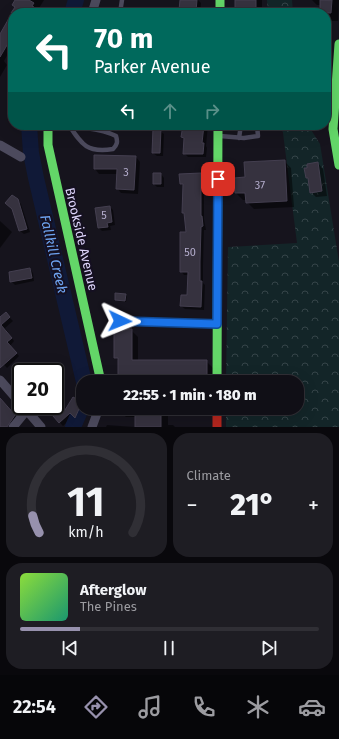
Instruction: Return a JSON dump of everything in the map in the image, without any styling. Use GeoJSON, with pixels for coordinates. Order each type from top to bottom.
{"type":"FeatureCollection","features":[{"type":"Feature","properties":{"kind":"street"},"geometry":{"type":"LineString","coordinates":[[339,44],[333,128],[339,165]]}},
{"type":"Feature","properties":{"kind":"street","name":"Brookside Avenue"},"geometry":{"type":"LineString","coordinates":[[48,130],[48,145],[99,375]]}},
{"type":"Feature","properties":{"kind":"street"},"geometry":{"type":"LineString","coordinates":[[217,375],[218,130]]}},
{"type":"Feature","properties":{"kind":"street"},"geometry":{"type":"LineString","coordinates":[[0,145],[21,157]]}},
{"type":"Feature","properties":{"kind":"street"},"geometry":{"type":"LineString","coordinates":[[0,380],[12,394]]}},
{"type":"Feature","properties":{"kind":"street"},"geometry":{"type":"LineString","coordinates":[[13,427],[19,415]]}},
{"type":"Feature","properties":{"kind":"street"},"geometry":{"type":"LineString","coordinates":[[30,415],[41,427]]}},
{"type":"Feature","properties":{"kind":"street"},"geometry":{"type":"LineString","coordinates":[[92,427],[96,415]]}},
{"type":"Feature","properties":{"kind":"street"},"geometry":{"type":"LineString","coordinates":[[217,415],[217,427]]}},
{"type":"Feature","properties":{"kind":"lane"},"geometry":{"type":"LineString","coordinates":[[72,130],[83,145],[88,148],[113,150],[117,142],[116,136],[100,130]]}},
{"type":"Feature","properties":{"kind":"lane"},"geometry":{"type":"LineString","coordinates":[[240,138],[241,130]]}},
{"type":"Feature","properties":{"kind":"lane"},"geometry":{"type":"LineString","coordinates":[[218,136],[251,138],[258,136],[257,130]]}},
{"type":"Feature","properties":{"kind":"lane"},"geometry":{"type":"LineString","coordinates":[[120,321],[217,324]]}},
{"type":"Feature","properties":{"kind":"green space"},"geometry":{"type":"Polygon","coordinates":[[[267,0],[292,0],[293,8],[268,8],[267,0]]]}},
{"type":"Feature","properties":{"kind":"green space"},"geometry":{"type":"Polygon","coordinates":[[[283,130],[311,130],[320,144],[339,262],[339,427],[226,427],[226,415],[304,415],[304,375],[226,375],[228,247],[297,243],[283,130]]]}},
{"type":"Feature","properties":{"kind":"building"},"geometry":{"type":"Polygon","coordinates":[[[15,0],[29,0],[34,3],[32,6],[34,7],[14,8],[12,5],[15,0]]]}},
{"type":"Feature","properties":{"kind":"building"},"geometry":{"type":"Polygon","coordinates":[[[180,0],[197,0],[196,8],[179,8],[180,0]]]}},
{"type":"Feature","properties":{"kind":"building"},"geometry":{"type":"Polygon","coordinates":[[[235,0],[256,0],[256,8],[235,8],[235,0]]]}},
{"type":"Feature","properties":{"kind":"building"},"geometry":{"type":"Polygon","coordinates":[[[320,0],[332,0],[331,13],[331,8],[320,8],[320,0]]]}},
{"type":"Feature","properties":{"kind":"building"},"geometry":{"type":"Polygon","coordinates":[[[8,20],[8,43],[0,57],[0,34],[8,20]]]}},
{"type":"Feature","properties":{"kind":"building"},"geometry":{"type":"Polygon","coordinates":[[[153,130],[161,130],[160,153],[152,153],[153,130]]]}},
{"type":"Feature","properties":{"kind":"building"},"geometry":{"type":"Polygon","coordinates":[[[182,130],[203,130],[202,143],[204,143],[203,154],[183,154],[184,138],[181,137],[182,130]]]}},
{"type":"Feature","properties":{"kind":"building"},"geometry":{"type":"Polygon","coordinates":[[[94,155],[136,156],[134,190],[116,189],[117,169],[94,169],[94,155]]]}},
{"type":"Feature","properties":{"kind":"building"},"geometry":{"type":"Polygon","coordinates":[[[285,160],[287,201],[246,203],[245,193],[235,193],[234,178],[245,177],[244,162],[285,160]]]}},
{"type":"Feature","properties":{"kind":"building"},"geometry":{"type":"Polygon","coordinates":[[[318,162],[322,191],[310,193],[308,178],[306,178],[304,168],[307,168],[307,164],[318,162]]]}},
{"type":"Feature","properties":{"kind":"building"},"geometry":{"type":"Polygon","coordinates":[[[153,173],[161,173],[161,184],[153,184],[153,173]]]}},
{"type":"Feature","properties":{"kind":"building"},"geometry":{"type":"Polygon","coordinates":[[[201,173],[201,216],[203,226],[201,227],[200,262],[200,281],[202,281],[201,307],[180,306],[181,295],[187,295],[188,272],[180,272],[180,232],[186,232],[184,213],[182,213],[183,184],[180,184],[179,174],[201,173]]]}},
{"type":"Feature","properties":{"kind":"building"},"geometry":{"type":"Polygon","coordinates":[[[12,195],[18,199],[27,229],[19,231],[12,209],[5,203],[12,195]]]}},
{"type":"Feature","properties":{"kind":"building"},"geometry":{"type":"Polygon","coordinates":[[[110,206],[112,222],[107,223],[108,227],[98,228],[95,208],[110,206]]]}},
{"type":"Feature","properties":{"kind":"building"},"geometry":{"type":"Polygon","coordinates":[[[30,268],[32,278],[10,282],[9,272],[30,268]]]}},
{"type":"Feature","properties":{"kind":"building"},"geometry":{"type":"Polygon","coordinates":[[[115,293],[126,294],[125,301],[115,300],[115,293]]]}},
{"type":"Feature","properties":{"kind":"building"},"geometry":{"type":"Polygon","coordinates":[[[6,312],[10,317],[1,325],[12,338],[7,342],[17,353],[0,368],[0,317],[6,312]]]}},
{"type":"Feature","properties":{"kind":"building"},"geometry":{"type":"Polygon","coordinates":[[[114,329],[132,329],[132,360],[207,360],[207,375],[118,375],[118,358],[114,358],[114,329]]]}},
{"type":"Feature","properties":{"kind":"building"},"geometry":{"type":"Polygon","coordinates":[[[73,397],[76,399],[75,418],[70,413],[59,423],[53,416],[64,415],[64,409],[65,410],[73,397]]]}},
{"type":"Feature","properties":{"kind":"building"},"geometry":{"type":"Polygon","coordinates":[[[0,398],[12,412],[12,415],[15,415],[7,427],[0,427],[0,398]]]}},
{"type":"Feature","properties":{"kind":"building"},"geometry":{"type":"Polygon","coordinates":[[[135,415],[161,415],[161,427],[135,427],[135,415]]]}},
{"type":"Feature","properties":{"kind":"waterway","name":"Fallkill Creek"},"geometry":{"type":"LineString","coordinates":[[74,8],[76,0]]}},
{"type":"Feature","properties":{"kind":"waterway","name":"Fallkill Creek"},"geometry":{"type":"LineString","coordinates":[[29,130],[31,153],[36,178],[82,375]]}},
{"type":"Feature","properties":{"kind":"waterway","name":"Fallkill Creek"},"geometry":{"type":"LineString","coordinates":[[73,427],[78,415]]}},
{"type":"Feature","properties":{"kind":"traffic: fast"},"geometry":{"type":"LineString","coordinates":[[220,0],[220,8]]}},
{"type":"Feature","properties":{"kind":"traffic: fast"},"geometry":{"type":"LineString","coordinates":[[339,44],[333,129],[339,165]]}},
{"type":"Feature","properties":{"kind":"traffic: fast"},"geometry":{"type":"LineString","coordinates":[[48,130],[48,145],[99,375]]}},
{"type":"Feature","properties":{"kind":"traffic: fast"},"geometry":{"type":"LineString","coordinates":[[217,375],[218,130]]}},
{"type":"Feature","properties":{"kind":"traffic: jam"},"geometry":{"type":"LineString","coordinates":[[217,415],[217,427]]}},
{"type":"Feature","properties":{"kind":"route"},"geometry":{"type":"LineString","coordinates":[[120,321],[217,324],[218,179]]}}]}
